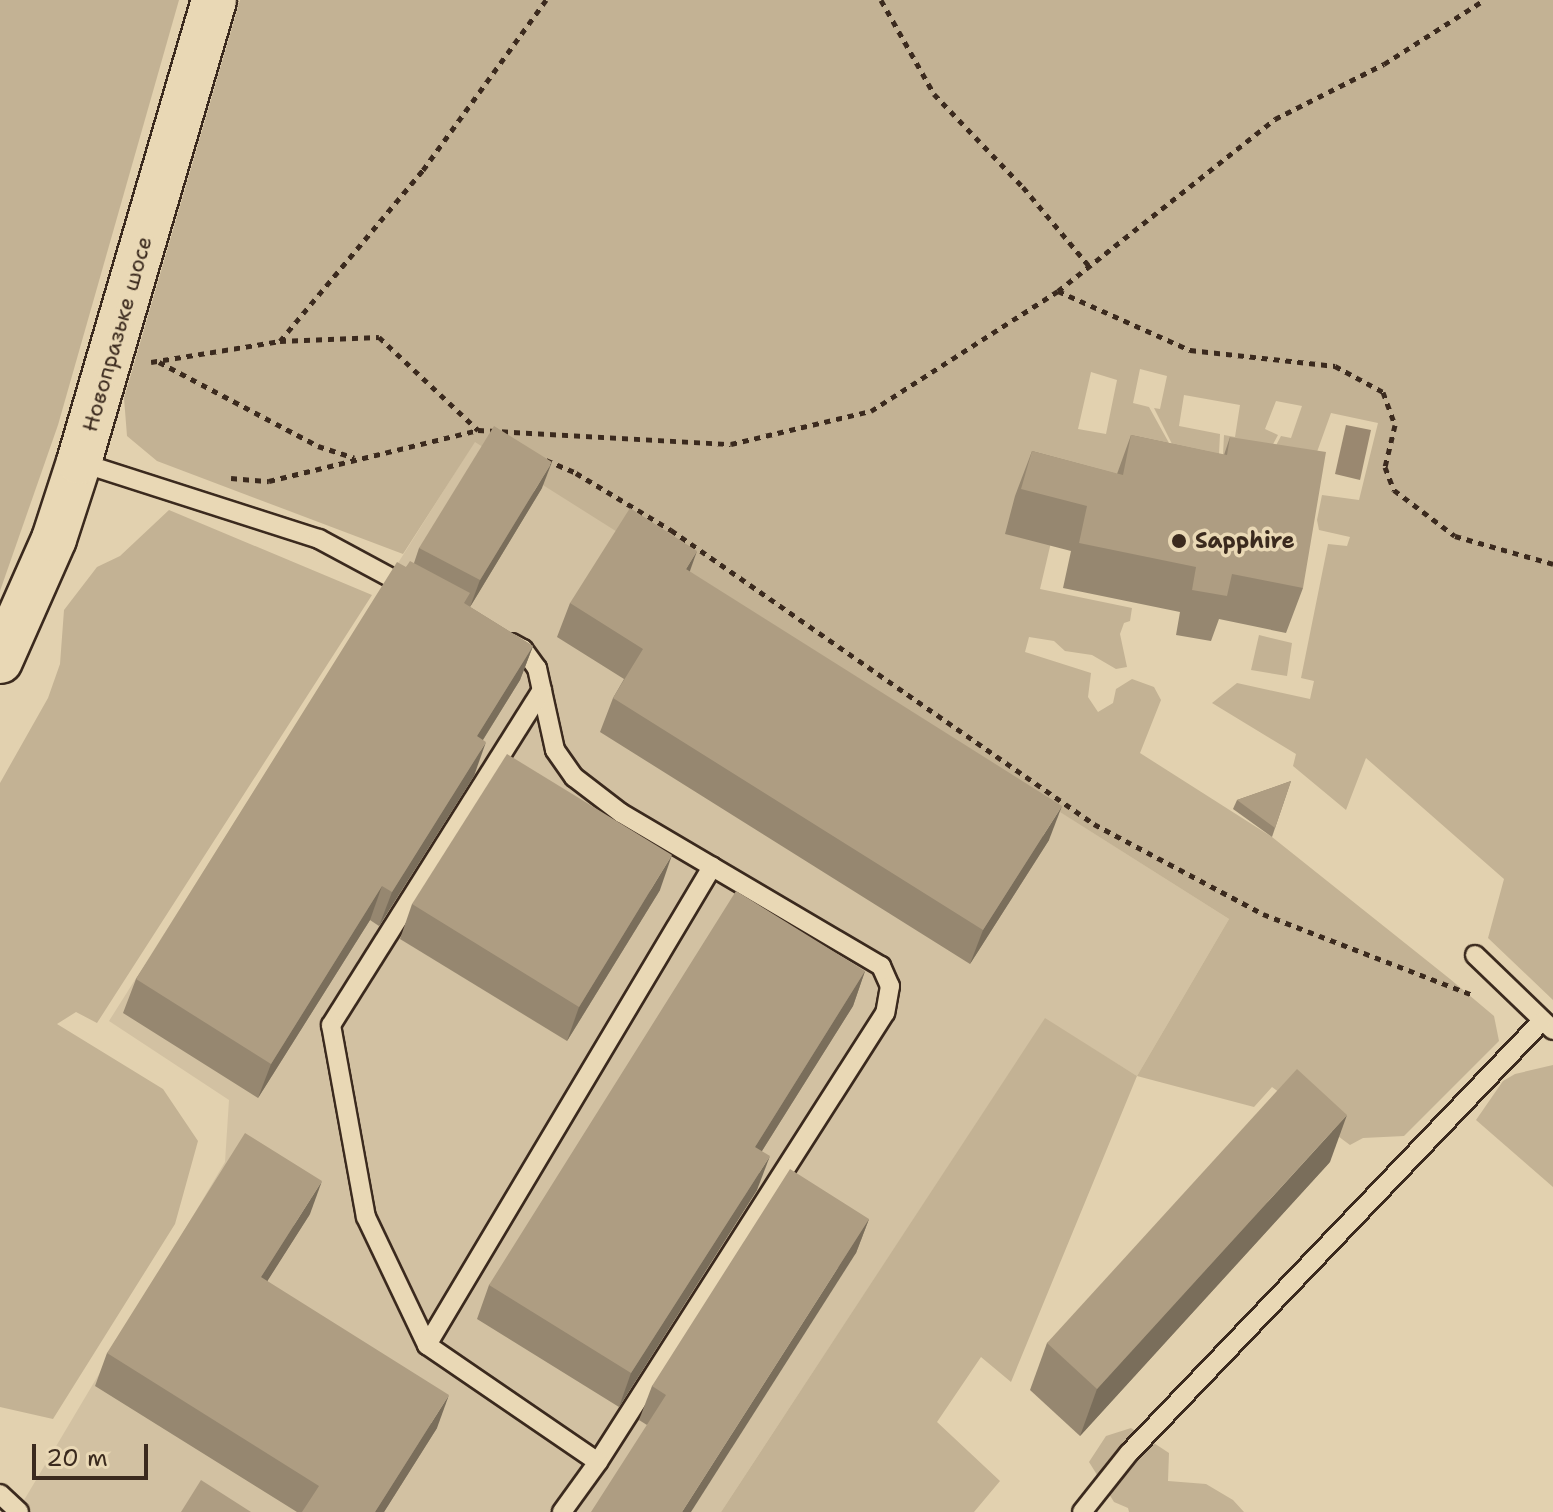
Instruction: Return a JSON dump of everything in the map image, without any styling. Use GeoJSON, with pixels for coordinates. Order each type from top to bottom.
{"type":"FeatureCollection","features":[{"type":"Feature","properties":{"kind":"main road","name":"Новопразьке шосе"},"geometry":{"type":"LineString","coordinates":[[0,661],[54,539],[79,462],[214,0]]}},
{"type":"Feature","properties":{"kind":"lane"},"geometry":{"type":"LineString","coordinates":[[79,462],[319,539],[428,597]]}},
{"type":"Feature","properties":{"kind":"lane"},"geometry":{"type":"LineString","coordinates":[[496,634],[523,649],[537,668],[555,750],[574,777],[621,813],[881,966],[890,986],[885,1013],[598,1462],[562,1512]]}},
{"type":"Feature","properties":{"kind":"lane"},"geometry":{"type":"LineString","coordinates":[[542,690],[331,1025],[366,1217],[427,1345],[598,1462]]}},
{"type":"Feature","properties":{"kind":"lane"},"geometry":{"type":"LineString","coordinates":[[427,1345],[712,867]]}},
{"type":"Feature","properties":{"kind":"lane"},"geometry":{"type":"LineString","coordinates":[[1082,1512],[1140,1442],[1547,1026],[1475,955]]}},
{"type":"Feature","properties":{"kind":"lane"},"geometry":{"type":"LineString","coordinates":[[0,1494],[19,1512]]}},
{"type":"Feature","properties":{"kind":"path"},"geometry":{"type":"LineString","coordinates":[[280,341],[423,170],[546,0]]}},
{"type":"Feature","properties":{"kind":"path"},"geometry":{"type":"LineString","coordinates":[[881,0],[934,94],[1023,187],[1089,266]]}},
{"type":"Feature","properties":{"kind":"path"},"geometry":{"type":"LineString","coordinates":[[221,477],[269,481],[478,430],[731,444],[871,411],[1058,291],[1275,119],[1384,64],[1484,0]]}},
{"type":"Feature","properties":{"kind":"path"},"geometry":{"type":"LineString","coordinates":[[1058,291],[1190,350],[1335,366],[1383,392],[1395,425],[1385,467],[1394,490],[1455,536],[1553,564]]}},
{"type":"Feature","properties":{"kind":"path"},"geometry":{"type":"LineString","coordinates":[[107,369],[280,341],[379,337],[478,430],[506,442]]}},
{"type":"Feature","properties":{"kind":"path"},"geometry":{"type":"LineString","coordinates":[[158,361],[318,446],[357,459]]}},
{"type":"Feature","properties":{"kind":"path"},"geometry":{"type":"LineString","coordinates":[[534,455],[576,473],[671,530],[1094,824],[1263,914],[1483,999]]}},
{"type":"Feature","properties":{"kind":"shaded area"},"geometry":{"type":"Polygon","coordinates":[[[0,0],[179,0],[58,425],[0,591],[0,0]]]}},
{"type":"Feature","properties":{"kind":"shaded area"},"geometry":{"type":"Polygon","coordinates":[[[240,0],[1553,0],[1553,1000],[1488,938],[1504,879],[1366,758],[1346,810],[1293,766],[1296,754],[1212,703],[1237,683],[1310,699],[1314,681],[1301,678],[1328,544],[1347,546],[1350,537],[1319,530],[1317,520],[1322,495],[1359,500],[1378,423],[1331,413],[1313,463],[1256,483],[1281,436],[1291,438],[1302,406],[1276,401],[1265,429],[1278,435],[1253,481],[1222,476],[1224,435],[1235,437],[1240,405],[1184,395],[1179,426],[1220,434],[1218,475],[1172,444],[1154,408],[1160,409],[1167,376],[1140,369],[1133,403],[1149,407],[1193,486],[1069,466],[1040,589],[1132,608],[1130,621],[1124,623],[1120,634],[1127,667],[1116,669],[1092,655],[1065,651],[1054,641],[1029,637],[1025,652],[1091,673],[1088,697],[1098,712],[1113,703],[1116,689],[1132,679],[1154,687],[1161,700],[1140,753],[1272,837],[1494,1016],[1499,1041],[1404,1136],[1363,1138],[1350,1145],[1272,1087],[1254,1107],[1137,1076],[1229,919],[475,442],[403,554],[157,461],[127,436],[124,398],[240,0]],[[1091,372],[1078,429],[1106,434],[1117,380],[1091,372]]]}},
{"type":"Feature","properties":{"kind":"shaded area"},"geometry":{"type":"Polygon","coordinates":[[[1346,425],[1371,430],[1360,480],[1335,474],[1346,425]]]}},
{"type":"Feature","properties":{"kind":"shaded area"},"geometry":{"type":"Polygon","coordinates":[[[475,441],[1229,919],[1137,1076],[1045,1019],[721,1512],[17,1512],[225,1162],[229,1100],[109,1021],[475,441]]]}},
{"type":"Feature","properties":{"kind":"shaded area"},"geometry":{"type":"Polygon","coordinates":[[[169,510],[372,595],[97,1023],[76,1012],[57,1024],[163,1089],[198,1141],[175,1224],[53,1419],[0,1407],[0,783],[48,698],[60,664],[64,610],[97,567],[120,556],[169,510]]]}},
{"type":"Feature","properties":{"kind":"shaded area"},"geometry":{"type":"Polygon","coordinates":[[[1259,635],[1292,643],[1287,676],[1251,670],[1259,635]]]}},
{"type":"Feature","properties":{"kind":"shaded area"},"geometry":{"type":"Polygon","coordinates":[[[1045,1018],[1137,1076],[1011,1382],[981,1357],[937,1422],[1000,1481],[974,1512],[721,1512],[1045,1018]]]}},
{"type":"Feature","properties":{"kind":"shaded area"},"geometry":{"type":"Polygon","coordinates":[[[1553,1065],[1553,1187],[1476,1120],[1503,1081],[1515,1074],[1553,1065]]]}},
{"type":"Feature","properties":{"kind":"shaded area"},"geometry":{"type":"Polygon","coordinates":[[[1131,1428],[1169,1453],[1168,1481],[1206,1484],[1233,1500],[1244,1512],[1129,1512],[1128,1508],[1114,1502],[1089,1462],[1106,1436],[1131,1428]]]}},
{"type":"Feature","properties":{"kind":"building"},"geometry":{"type":"Polygon","coordinates":[[[494,426],[552,462],[480,580],[419,548],[494,426]]]}},
{"type":"Feature","properties":{"kind":"building"},"geometry":{"type":"Polygon","coordinates":[[[1131,435],[1227,455],[1230,437],[1326,452],[1303,588],[1232,574],[1227,596],[1192,590],[1196,567],[1079,543],[1087,506],[1021,489],[1032,451],[1123,475],[1131,435]]]}},
{"type":"Feature","properties":{"kind":"building"},"geometry":{"type":"Polygon","coordinates":[[[630,508],[697,551],[686,569],[1062,806],[983,930],[613,698],[643,649],[570,603],[630,508]]]}},
{"type":"Feature","properties":{"kind":"building"},"geometry":{"type":"Polygon","coordinates":[[[410,561],[470,593],[464,603],[533,646],[477,736],[486,742],[392,892],[382,886],[271,1064],[136,979],[397,562],[406,567],[410,561]]]}},
{"type":"Feature","properties":{"kind":"building"},"geometry":{"type":"Polygon","coordinates":[[[507,754],[672,855],[579,1007],[412,904],[507,754]]]}},
{"type":"Feature","properties":{"kind":"building"},"geometry":{"type":"Polygon","coordinates":[[[1291,781],[1275,828],[1237,800],[1291,781]]]}},
{"type":"Feature","properties":{"kind":"building"},"geometry":{"type":"Polygon","coordinates":[[[736,891],[865,971],[755,1147],[770,1156],[631,1373],[489,1285],[736,891]]]}},
{"type":"Feature","properties":{"kind":"building"},"geometry":{"type":"Polygon","coordinates":[[[1297,1069],[1347,1115],[1097,1389],[1047,1343],[1297,1069]]]}},
{"type":"Feature","properties":{"kind":"building"},"geometry":{"type":"Polygon","coordinates":[[[245,1133],[322,1181],[261,1277],[449,1395],[375,1512],[302,1512],[319,1486],[107,1353],[245,1133]]]}},
{"type":"Feature","properties":{"kind":"building"},"geometry":{"type":"Polygon","coordinates":[[[790,1169],[869,1219],[682,1512],[591,1512],[666,1395],[652,1386],[790,1169]]]}},
{"type":"Feature","properties":{"kind":"building"},"geometry":{"type":"Polygon","coordinates":[[[201,1480],[251,1512],[181,1512],[201,1480]]]}},
{"type":"Feature","properties":{"kind":"place","name":"Sapphire"},"geometry":{"type":"Point","coordinates":[1179,541]}}]}
